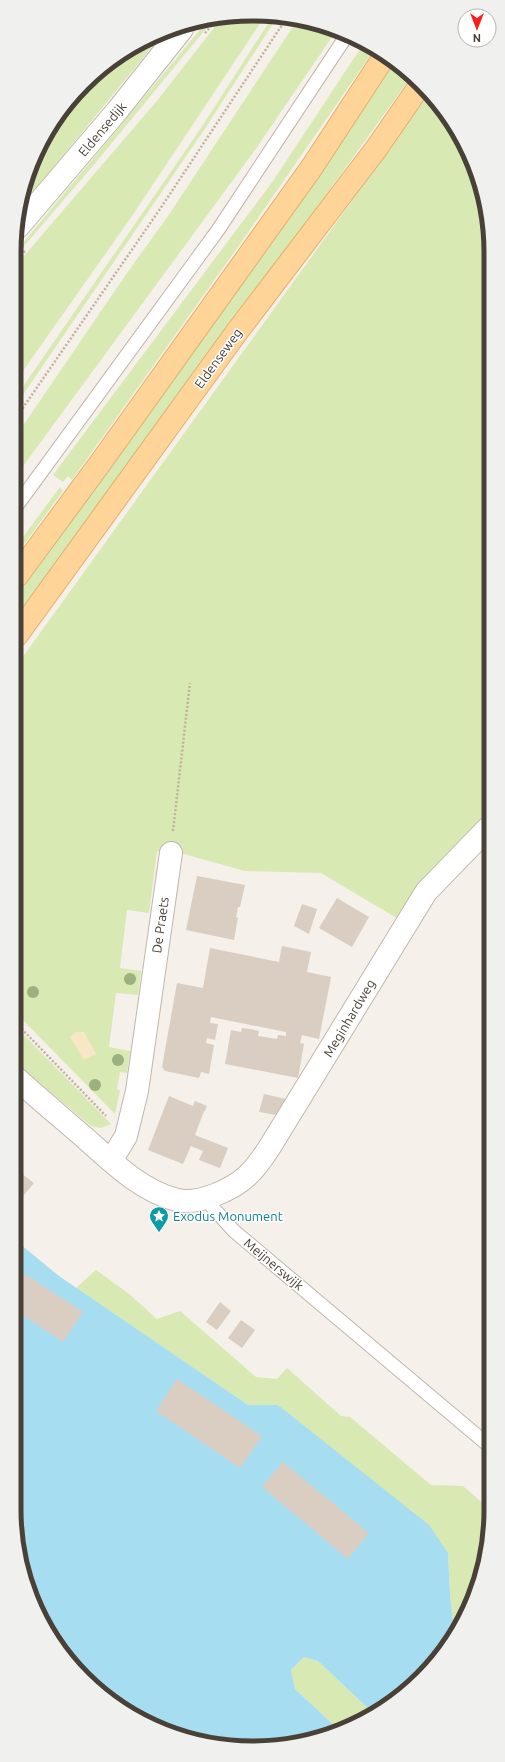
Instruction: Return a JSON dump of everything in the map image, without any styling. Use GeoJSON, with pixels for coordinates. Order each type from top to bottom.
{"type":"FeatureCollection","features":[{"type":"Feature","properties":{"kind":"main road"},"geometry":{"type":"LineString","coordinates":[[21,570],[312,167],[382,61]]}},
{"type":"Feature","properties":{"kind":"main road","name":"Eldenseweg"},"geometry":{"type":"LineString","coordinates":[[21,629],[236,333],[372,155],[417,90]]}},
{"type":"Feature","properties":{"kind":"street","name":"Eldensedijk"},"geometry":{"type":"LineString","coordinates":[[23,221],[117,111],[179,33]]}},
{"type":"Feature","properties":{"kind":"street","name":"Meginhardweg"},"geometry":{"type":"LineString","coordinates":[[205,1199],[240,1181],[256,1168],[426,892],[484,832]]}},
{"type":"Feature","properties":{"kind":"street","name":"De Praets"},"geometry":{"type":"LineString","coordinates":[[111,1161],[126,1136],[137,1091],[170,853]]}},
{"type":"Feature","properties":{"kind":"street"},"geometry":{"type":"LineString","coordinates":[[21,1082],[111,1161],[149,1189],[178,1200],[205,1199]]}},
{"type":"Feature","properties":{"kind":"lane"},"geometry":{"type":"LineString","coordinates":[[21,500],[218,230],[344,40]]}},
{"type":"Feature","properties":{"kind":"lane","name":"Meijnerswijk"},"geometry":{"type":"LineString","coordinates":[[205,1199],[234,1231],[484,1441]]}},
{"type":"Feature","properties":{"kind":"path"},"geometry":{"type":"LineString","coordinates":[[21,411],[160,210],[283,23]]}},
{"type":"Feature","properties":{"kind":"path"},"geometry":{"type":"LineString","coordinates":[[170,853],[190,683]]}},
{"type":"Feature","properties":{"kind":"path"},"geometry":{"type":"LineString","coordinates":[[21,1028],[126,1136]]}},
{"type":"Feature","properties":{"kind":"green space"},"geometry":{"type":"Polygon","coordinates":[[[237,21],[262,21],[132,216],[21,374],[21,260],[156,102],[217,24],[237,21]]]}},
{"type":"Feature","properties":{"kind":"green space"},"geometry":{"type":"Polygon","coordinates":[[[270,21],[274,22],[204,130],[21,398],[21,390],[201,128],[270,21]]]}},
{"type":"Feature","properties":{"kind":"green space"},"geometry":{"type":"Polygon","coordinates":[[[209,25],[92,167],[21,250],[21,245],[203,26],[209,25]]]}},
{"type":"Feature","properties":{"kind":"green space"},"geometry":{"type":"Polygon","coordinates":[[[294,25],[333,36],[255,150],[21,469],[21,429],[127,273],[168,216],[294,25]]]}},
{"type":"Feature","properties":{"kind":"green space"},"geometry":{"type":"Polygon","coordinates":[[[155,43],[27,200],[33,178],[45,150],[60,124],[78,100],[100,78],[124,60],[155,43]]]}},
{"type":"Feature","properties":{"kind":"green space"},"geometry":{"type":"Polygon","coordinates":[[[361,48],[371,54],[240,244],[72,480],[68,476],[63,482],[53,475],[273,181],[361,48]]]}},
{"type":"Feature","properties":{"kind":"green space"},"geometry":{"type":"Polygon","coordinates":[[[391,68],[405,78],[408,81],[21,617],[21,590],[296,207],[391,68]]]}},
{"type":"Feature","properties":{"kind":"green space"},"geometry":{"type":"Polygon","coordinates":[[[426,99],[453,137],[472,178],[480,207],[484,237],[484,817],[429,879],[400,920],[321,873],[245,871],[184,854],[157,851],[149,913],[127,910],[120,968],[141,971],[138,995],[116,993],[109,1047],[130,1051],[127,1073],[120,1072],[117,1089],[120,1091],[115,1114],[21,1018],[21,659],[426,99]]]}},
{"type":"Feature","properties":{"kind":"green space"},"geometry":{"type":"Polygon","coordinates":[[[60,487],[63,491],[21,549],[21,540],[60,487]]]}},
{"type":"Feature","properties":{"kind":"green space"},"geometry":{"type":"Polygon","coordinates":[[[21,1032],[111,1124],[101,1128],[91,1126],[21,1067],[21,1032]]]}},
{"type":"Feature","properties":{"kind":"green space"},"geometry":{"type":"Polygon","coordinates":[[[96,1270],[128,1293],[157,1319],[180,1311],[256,1377],[277,1379],[287,1368],[341,1416],[350,1417],[431,1485],[463,1486],[484,1504],[484,1525],[480,1555],[472,1584],[453,1625],[448,1553],[278,1405],[248,1405],[76,1288],[96,1270]]]}},
{"type":"Feature","properties":{"kind":"green space"},"geometry":{"type":"Polygon","coordinates":[[[304,1657],[318,1661],[369,1709],[334,1726],[295,1689],[291,1670],[304,1657]]]}},
{"type":"Feature","properties":{"kind":"sand"},"geometry":{"type":"Polygon","coordinates":[[[76,1032],[84,1032],[96,1054],[84,1060],[70,1037],[76,1032]]]}},
{"type":"Feature","properties":{"kind":"water"},"geometry":{"type":"Polygon","coordinates":[[[21,1245],[59,1276],[248,1405],[278,1405],[429,1525],[448,1553],[453,1625],[427,1662],[405,1684],[369,1709],[318,1661],[304,1657],[291,1670],[295,1689],[334,1726],[298,1737],[268,1741],[237,1741],[207,1737],[178,1729],[150,1717],[124,1702],[100,1684],[78,1662],[60,1638],[45,1612],[33,1584],[25,1555],[21,1525],[21,1245]]]}},
{"type":"Feature","properties":{"kind":"building"},"geometry":{"type":"Polygon","coordinates":[[[197,876],[245,885],[236,917],[238,918],[234,940],[186,930],[197,876]]]}},
{"type":"Feature","properties":{"kind":"building"},"geometry":{"type":"Polygon","coordinates":[[[337,898],[369,917],[352,947],[319,928],[337,898]]]}},
{"type":"Feature","properties":{"kind":"building"},"geometry":{"type":"Polygon","coordinates":[[[302,904],[317,909],[309,934],[294,926],[302,904]]]}},
{"type":"Feature","properties":{"kind":"building"},"geometry":{"type":"Polygon","coordinates":[[[282,946],[311,952],[307,972],[331,977],[319,1039],[302,1035],[300,1043],[304,1044],[298,1078],[225,1064],[231,1030],[241,1032],[242,1028],[250,1029],[259,1031],[258,1036],[277,1039],[278,1035],[286,1036],[286,1032],[211,1017],[210,1023],[218,1024],[215,1040],[207,1038],[206,1043],[214,1045],[209,1074],[201,1072],[199,1078],[165,1071],[162,1067],[177,983],[203,988],[210,948],[279,962],[282,946]]]}},
{"type":"Feature","properties":{"kind":"building"},"geometry":{"type":"Polygon","coordinates":[[[264,1094],[286,1099],[277,1115],[259,1112],[264,1094]]]}},
{"type":"Feature","properties":{"kind":"building"},"geometry":{"type":"Polygon","coordinates":[[[169,1096],[193,1106],[195,1101],[207,1106],[195,1135],[228,1148],[220,1168],[199,1160],[203,1151],[191,1146],[183,1164],[148,1150],[169,1096]]]}},
{"type":"Feature","properties":{"kind":"building"},"geometry":{"type":"Polygon","coordinates":[[[22,1174],[34,1183],[21,1198],[22,1174]]]}},
{"type":"Feature","properties":{"kind":"building"},"geometry":{"type":"Polygon","coordinates":[[[25,1274],[83,1312],[63,1342],[21,1314],[21,1280],[25,1274]]]}},
{"type":"Feature","properties":{"kind":"building"},"geometry":{"type":"Polygon","coordinates":[[[220,1302],[231,1311],[217,1330],[206,1322],[220,1302]]]}},
{"type":"Feature","properties":{"kind":"building"},"geometry":{"type":"Polygon","coordinates":[[[241,1320],[255,1330],[242,1348],[228,1338],[241,1320]]]}},
{"type":"Feature","properties":{"kind":"building"},"geometry":{"type":"Polygon","coordinates":[[[177,1379],[262,1436],[240,1468],[156,1411],[177,1379]]]}},
{"type":"Feature","properties":{"kind":"building"},"geometry":{"type":"Polygon","coordinates":[[[283,1462],[369,1533],[348,1559],[262,1487],[283,1462]]]}},
{"type":"Feature","properties":{"kind":"place","name":"Exodus Monument"},"geometry":{"type":"Point","coordinates":[159,1233]}}]}
